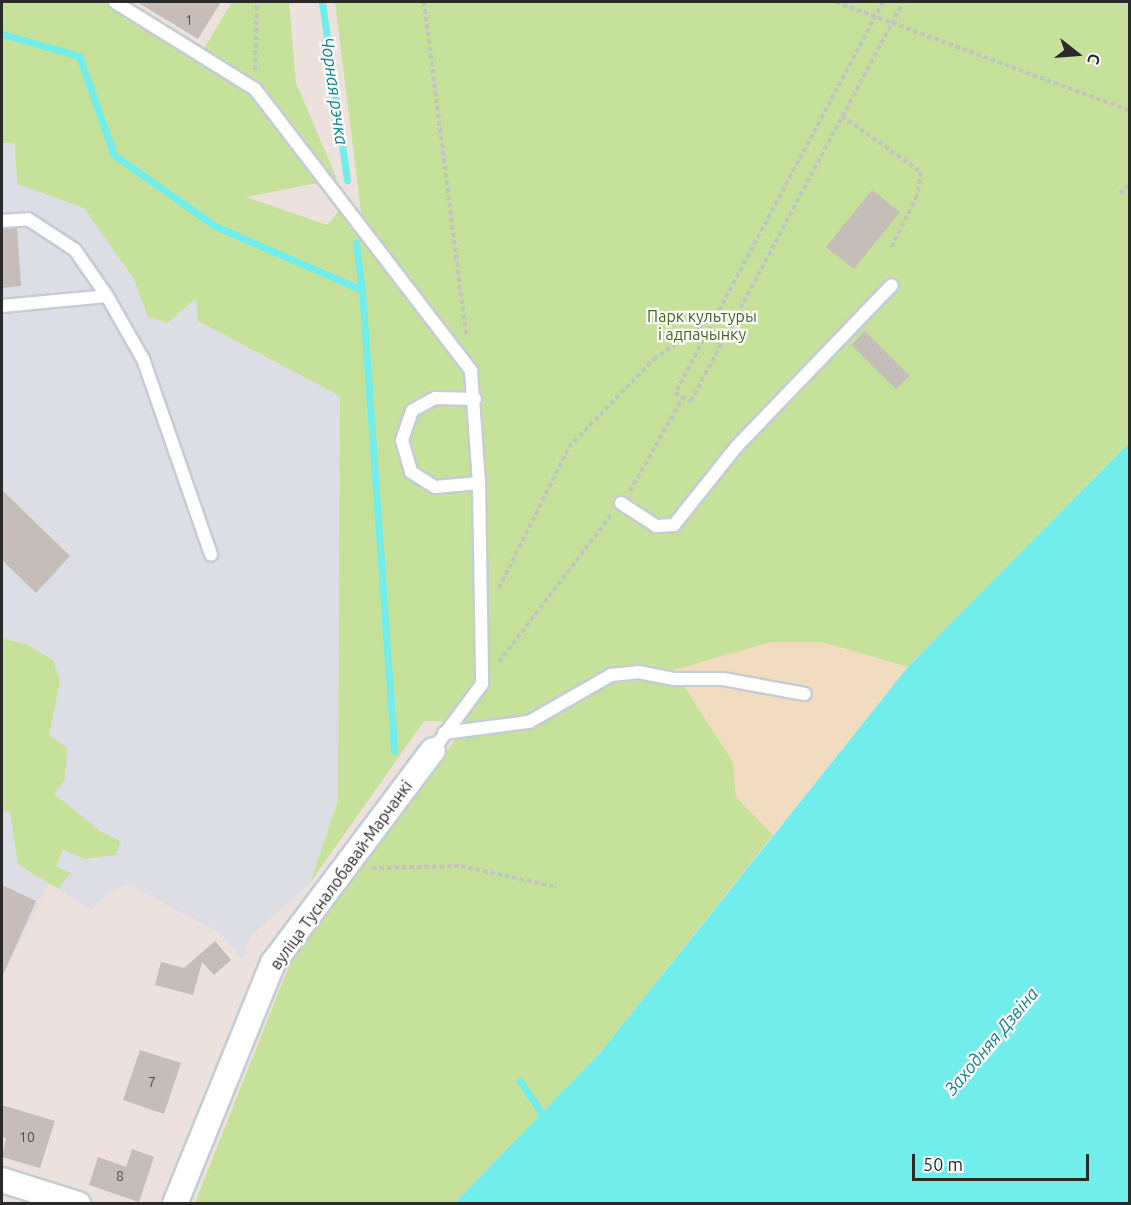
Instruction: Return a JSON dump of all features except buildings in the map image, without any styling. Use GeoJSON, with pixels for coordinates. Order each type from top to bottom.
{"type":"FeatureCollection","features":[{"type":"Feature","properties":{"kind":"street","name":"вуліца Тусналобавай-Марчанкі"},"geometry":{"type":"LineString","coordinates":[[175,1203],[273,963],[438,742]]}},
{"type":"Feature","properties":{"kind":"street"},"geometry":{"type":"LineString","coordinates":[[2,1180],[78,1203]]}},
{"type":"Feature","properties":{"kind":"lane"},"geometry":{"type":"LineString","coordinates":[[115,2],[255,89],[471,371],[475,399],[479,483],[482,684],[438,742]]}},
{"type":"Feature","properties":{"kind":"lane"},"geometry":{"type":"LineString","coordinates":[[2,221],[28,219],[75,250],[107,296],[143,359],[211,554]]}},
{"type":"Feature","properties":{"kind":"lane"},"geometry":{"type":"LineString","coordinates":[[621,503],[656,526],[674,525],[737,446],[892,285]]}},
{"type":"Feature","properties":{"kind":"lane"},"geometry":{"type":"LineString","coordinates":[[2,306],[107,296]]}},
{"type":"Feature","properties":{"kind":"lane"},"geometry":{"type":"LineString","coordinates":[[475,399],[435,398],[412,411],[402,440],[411,472],[435,487],[479,483]]}},
{"type":"Feature","properties":{"kind":"lane"},"geometry":{"type":"LineString","coordinates":[[438,742],[529,722],[611,675],[638,672],[674,679],[723,679],[805,694]]}},
{"type":"Feature","properties":{"kind":"path"},"geometry":{"type":"LineString","coordinates":[[255,89],[256,2]]}},
{"type":"Feature","properties":{"kind":"path"},"geometry":{"type":"LineString","coordinates":[[424,2],[471,371]]}},
{"type":"Feature","properties":{"kind":"path"},"geometry":{"type":"LineString","coordinates":[[836,2],[1130,111]]}},
{"type":"Feature","properties":{"kind":"path"},"geometry":{"type":"LineString","coordinates":[[883,2],[675,393],[691,401],[903,2]]}},
{"type":"Feature","properties":{"kind":"path"},"geometry":{"type":"LineString","coordinates":[[842,116],[921,172],[917,196],[891,248]]}},
{"type":"Feature","properties":{"kind":"path"},"geometry":{"type":"LineString","coordinates":[[1120,193],[1130,185]]}},
{"type":"Feature","properties":{"kind":"path"},"geometry":{"type":"LineString","coordinates":[[482,621],[569,447],[654,360],[717,314]]}},
{"type":"Feature","properties":{"kind":"path"},"geometry":{"type":"LineString","coordinates":[[482,684],[621,503],[683,397]]}},
{"type":"Feature","properties":{"kind":"path"},"geometry":{"type":"LineString","coordinates":[[344,868],[461,866],[557,887]]}},
{"type":"Feature","properties":{"kind":"shaded area"},"geometry":{"type":"Polygon","coordinates":[[[2,104],[194,272],[198,321],[340,396],[338,800],[310,883],[251,936],[242,959],[220,933],[130,885],[109,891],[91,910],[49,883],[2,977],[2,104]]]}},
{"type":"Feature","properties":{"kind":"green space","name":"Парк культуры і адпачынку"},"geometry":{"type":"Polygon","coordinates":[[[2,2],[107,2],[197,60],[232,2],[289,2],[296,83],[337,179],[246,197],[327,225],[340,210],[365,244],[335,2],[1129,2],[1129,443],[908,667],[822,642],[674,670],[733,762],[736,797],[773,835],[600,1053],[455,1203],[195,1203],[288,968],[468,722],[424,721],[310,883],[338,800],[340,396],[198,321],[196,299],[167,323],[148,317],[134,279],[84,208],[17,184],[15,143],[2,143],[2,2]]]}},
{"type":"Feature","properties":{"kind":"green space"},"geometry":{"type":"Polygon","coordinates":[[[2,638],[26,644],[53,660],[60,681],[49,735],[67,748],[65,780],[54,794],[103,833],[121,841],[116,855],[84,859],[63,849],[56,867],[71,873],[58,889],[18,864],[10,812],[2,811],[2,638]]]}},
{"type":"Feature","properties":{"kind":"sand"},"geometry":{"type":"Polygon","coordinates":[[[771,642],[822,642],[908,667],[773,835],[736,797],[733,762],[674,670],[771,642]]]}},
{"type":"Feature","properties":{"kind":"water","name":"Заходняя Дзвіна"},"geometry":{"type":"Polygon","coordinates":[[[1129,443],[1129,1203],[455,1203],[600,1053],[908,667],[1129,443]]]}},
{"type":"Feature","properties":{"kind":"waterway","name":"Чорная рэчка"},"geometry":{"type":"LineString","coordinates":[[322,2],[347,180]]}},
{"type":"Feature","properties":{"kind":"waterway","name":"Чорная рэчка"},"geometry":{"type":"LineString","coordinates":[[2,34],[79,56],[114,155],[215,226],[362,290],[394,751]]}},
{"type":"Feature","properties":{"kind":"waterway","name":"Чорная рэчка"},"geometry":{"type":"LineString","coordinates":[[356,243],[362,290]]}},
{"type":"Feature","properties":{"kind":"waterway"},"geometry":{"type":"LineString","coordinates":[[520,1081],[545,1118]]}}]}
